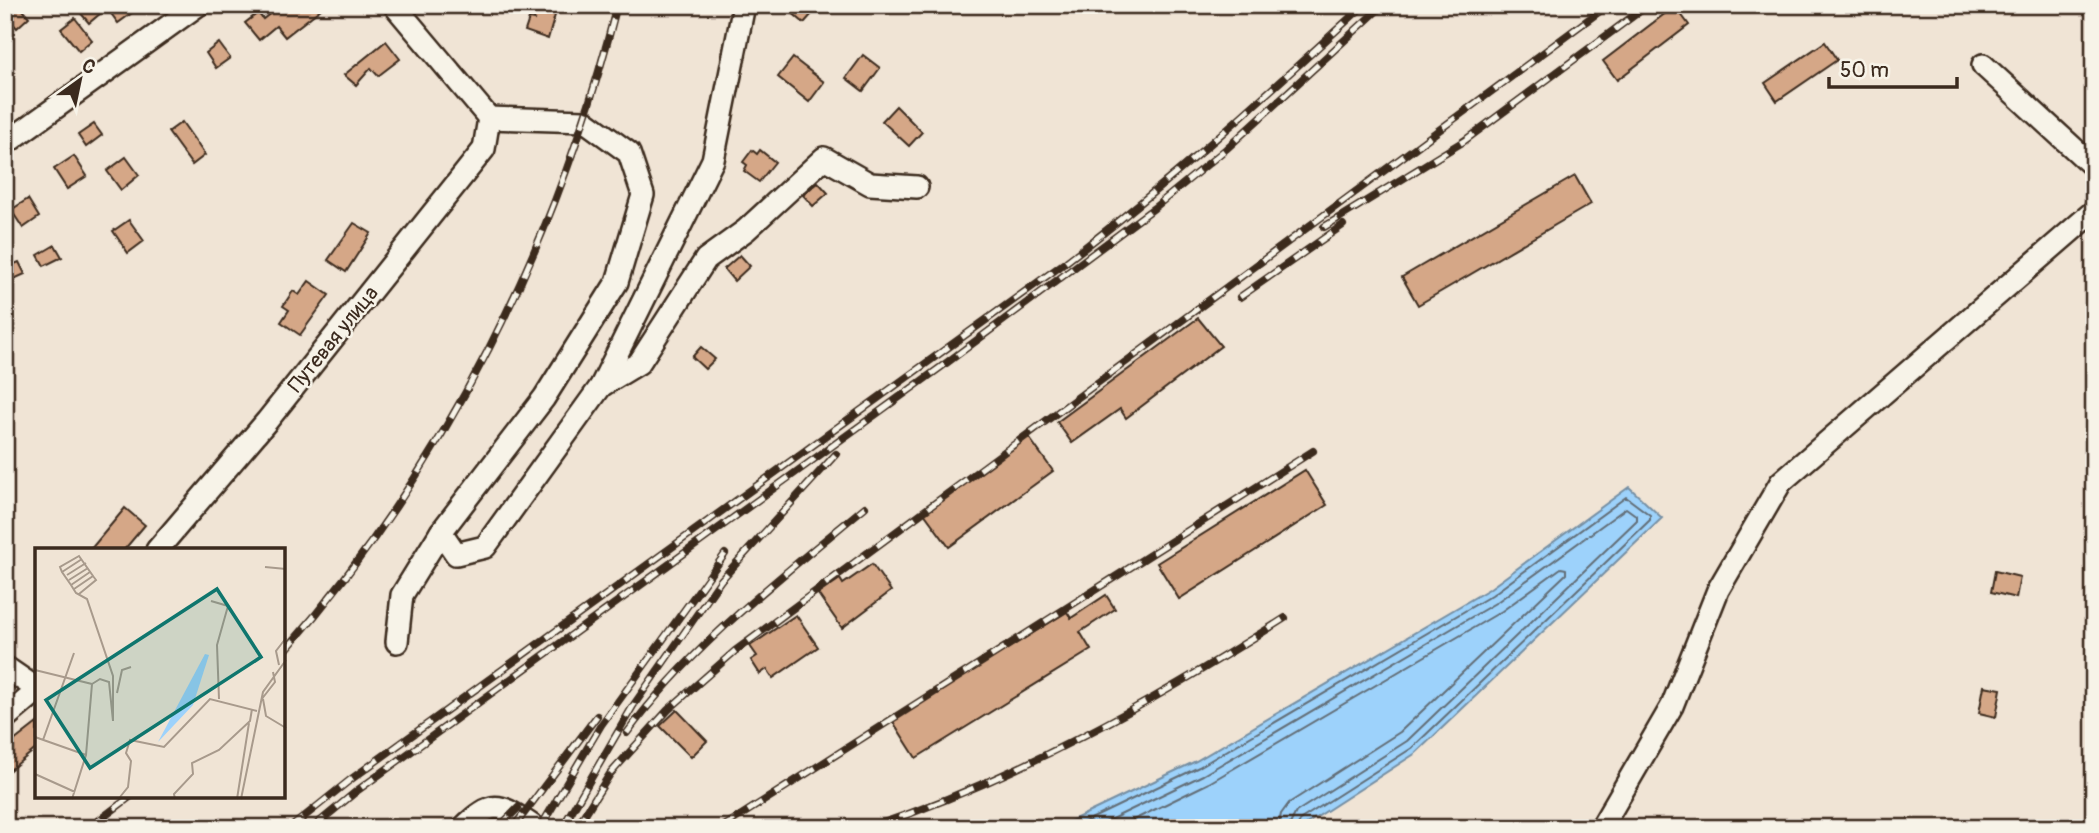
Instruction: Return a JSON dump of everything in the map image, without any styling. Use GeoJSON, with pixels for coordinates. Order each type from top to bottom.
{"type":"FeatureCollection","features":[{"type":"Feature","properties":{"kind":"street"},"geometry":{"type":"LineString","coordinates":[[5,144],[198,5]]}},
{"type":"Feature","properties":{"kind":"street"},"geometry":{"type":"LineString","coordinates":[[394,5],[489,118],[585,121],[629,153],[643,195],[617,282],[544,398],[441,532],[402,595],[397,642]]}},
{"type":"Feature","properties":{"kind":"street"},"geometry":{"type":"LineString","coordinates":[[441,532],[456,554],[485,547],[601,386],[713,160],[744,5]]}},
{"type":"Feature","properties":{"kind":"street"},"geometry":{"type":"LineString","coordinates":[[1983,65],[2094,167]]}},
{"type":"Feature","properties":{"kind":"street","name":"Путевая улица"},"geometry":{"type":"LineString","coordinates":[[160,548],[267,421],[484,149],[489,118]]}},
{"type":"Feature","properties":{"kind":"street"},"geometry":{"type":"LineString","coordinates":[[601,386],[639,363],[706,259],[747,230],[824,158],[870,184],[917,187]]}},
{"type":"Feature","properties":{"kind":"street"},"geometry":{"type":"LineString","coordinates":[[1601,828],[1672,706],[1718,590],[1781,482],[2094,211]]}},
{"type":"Feature","properties":{"kind":"street"},"geometry":{"type":"LineString","coordinates":[[5,667],[35,689]]}},
{"type":"Feature","properties":{"kind":"street"},"geometry":{"type":"LineString","coordinates":[[5,718],[35,692]]}},
{"type":"Feature","properties":{"kind":"street"},"geometry":{"type":"LineString","coordinates":[[463,828],[483,808],[503,807],[536,828]]}},
{"type":"Feature","properties":{"kind":"shaded area"},"geometry":{"type":"Polygon","coordinates":[[[501,815],[522,828],[411,828],[432,821],[501,815]]]}},
{"type":"Feature","properties":{"kind":"water"},"geometry":{"type":"Polygon","coordinates":[[[1629,487],[1662,518],[1416,753],[1300,828],[1056,828],[1196,761],[1489,589],[1629,487]]]}},
{"type":"Feature","properties":{"kind":"building"},"geometry":{"type":"Polygon","coordinates":[[[5,5],[19,5],[29,17],[17,28],[5,15],[5,5]]]}},
{"type":"Feature","properties":{"kind":"building"},"geometry":{"type":"Polygon","coordinates":[[[74,5],[143,5],[118,23],[107,8],[89,23],[74,5]]]}},
{"type":"Feature","properties":{"kind":"building"},"geometry":{"type":"Polygon","coordinates":[[[281,5],[326,5],[285,37],[276,26],[259,40],[245,23],[258,13],[263,19],[281,5]]]}},
{"type":"Feature","properties":{"kind":"building"},"geometry":{"type":"Polygon","coordinates":[[[539,5],[558,5],[548,39],[525,31],[529,19],[534,20],[539,5]]]}},
{"type":"Feature","properties":{"kind":"building"},"geometry":{"type":"Polygon","coordinates":[[[783,5],[820,5],[804,23],[783,5]]]}},
{"type":"Feature","properties":{"kind":"building"},"geometry":{"type":"Polygon","coordinates":[[[1675,6],[1689,25],[1617,80],[1603,61],[1675,6]]]}},
{"type":"Feature","properties":{"kind":"building"},"geometry":{"type":"Polygon","coordinates":[[[75,18],[92,40],[79,51],[61,29],[75,18]]]}},
{"type":"Feature","properties":{"kind":"building"},"geometry":{"type":"Polygon","coordinates":[[[386,41],[400,59],[378,76],[371,68],[356,85],[344,75],[386,41]]]}},
{"type":"Feature","properties":{"kind":"building"},"geometry":{"type":"Polygon","coordinates":[[[1825,42],[1837,60],[1777,101],[1765,83],[1825,42]]]}},
{"type":"Feature","properties":{"kind":"building"},"geometry":{"type":"Polygon","coordinates":[[[219,43],[230,58],[216,68],[206,53],[219,43]]]}},
{"type":"Feature","properties":{"kind":"building"},"geometry":{"type":"Polygon","coordinates":[[[863,55],[880,68],[863,91],[846,78],[863,55]]]}},
{"type":"Feature","properties":{"kind":"building"},"geometry":{"type":"Polygon","coordinates":[[[793,58],[824,82],[809,102],[778,77],[793,58]]]}},
{"type":"Feature","properties":{"kind":"building"},"geometry":{"type":"Polygon","coordinates":[[[896,106],[922,132],[909,146],[882,121],[896,106]]]}},
{"type":"Feature","properties":{"kind":"building"},"geometry":{"type":"Polygon","coordinates":[[[182,122],[205,155],[192,165],[168,132],[182,122]]]}},
{"type":"Feature","properties":{"kind":"building"},"geometry":{"type":"Polygon","coordinates":[[[94,124],[102,135],[86,147],[78,135],[94,124]]]}},
{"type":"Feature","properties":{"kind":"building"},"geometry":{"type":"Polygon","coordinates":[[[752,150],[757,154],[760,150],[775,162],[759,182],[744,171],[747,165],[743,162],[752,150]]]}},
{"type":"Feature","properties":{"kind":"building"},"geometry":{"type":"Polygon","coordinates":[[[74,156],[87,176],[67,189],[54,169],[74,156]]]}},
{"type":"Feature","properties":{"kind":"building"},"geometry":{"type":"Polygon","coordinates":[[[126,157],[139,175],[121,190],[107,171],[126,157]]]}},
{"type":"Feature","properties":{"kind":"building"},"geometry":{"type":"Polygon","coordinates":[[[1575,176],[1591,204],[1418,305],[1402,277],[1575,176]]]}},
{"type":"Feature","properties":{"kind":"building"},"geometry":{"type":"Polygon","coordinates":[[[818,182],[828,193],[813,206],[803,195],[818,182]]]}},
{"type":"Feature","properties":{"kind":"building"},"geometry":{"type":"Polygon","coordinates":[[[28,199],[39,217],[23,228],[11,210],[28,199]]]}},
{"type":"Feature","properties":{"kind":"building"},"geometry":{"type":"Polygon","coordinates":[[[129,220],[144,241],[128,253],[113,231],[129,220]]]}},
{"type":"Feature","properties":{"kind":"building"},"geometry":{"type":"Polygon","coordinates":[[[354,223],[371,233],[346,272],[328,260],[354,223]]]}},
{"type":"Feature","properties":{"kind":"building"},"geometry":{"type":"Polygon","coordinates":[[[55,245],[62,257],[44,266],[38,255],[55,245]]]}},
{"type":"Feature","properties":{"kind":"building"},"geometry":{"type":"Polygon","coordinates":[[[740,255],[750,266],[734,281],[724,269],[740,255]]]}},
{"type":"Feature","properties":{"kind":"building"},"geometry":{"type":"Polygon","coordinates":[[[19,262],[25,274],[5,283],[5,268],[19,262]]]}},
{"type":"Feature","properties":{"kind":"building"},"geometry":{"type":"Polygon","coordinates":[[[309,281],[329,295],[300,335],[281,322],[289,310],[283,306],[293,291],[299,295],[309,281]]]}},
{"type":"Feature","properties":{"kind":"building"},"geometry":{"type":"Polygon","coordinates":[[[1198,318],[1221,346],[1126,418],[1120,409],[1072,443],[1057,422],[1198,318]]]}},
{"type":"Feature","properties":{"kind":"building"},"geometry":{"type":"Polygon","coordinates":[[[701,347],[715,359],[705,369],[692,357],[701,347]]]}},
{"type":"Feature","properties":{"kind":"building"},"geometry":{"type":"Polygon","coordinates":[[[1028,436],[1053,471],[949,547],[924,513],[1028,436]]]}},
{"type":"Feature","properties":{"kind":"building"},"geometry":{"type":"Polygon","coordinates":[[[1305,470],[1327,505],[1179,599],[1157,563],[1305,470]]]}},
{"type":"Feature","properties":{"kind":"building"},"geometry":{"type":"Polygon","coordinates":[[[125,508],[145,525],[126,548],[92,548],[125,508]]]}},
{"type":"Feature","properties":{"kind":"building"},"geometry":{"type":"Polygon","coordinates":[[[872,564],[891,591],[842,628],[818,594],[840,579],[843,584],[872,564]]]}},
{"type":"Feature","properties":{"kind":"building"},"geometry":{"type":"Polygon","coordinates":[[[1995,571],[2020,577],[2016,598],[1991,592],[1995,571]]]}},
{"type":"Feature","properties":{"kind":"building"},"geometry":{"type":"Polygon","coordinates":[[[1106,595],[1115,609],[1080,632],[1091,650],[916,758],[892,720],[1067,612],[1071,618],[1106,595]]]}},
{"type":"Feature","properties":{"kind":"building"},"geometry":{"type":"Polygon","coordinates":[[[796,615],[818,647],[773,678],[767,669],[760,674],[751,660],[757,656],[750,646],[796,615]]]}},
{"type":"Feature","properties":{"kind":"building"},"geometry":{"type":"Polygon","coordinates":[[[1984,686],[2001,689],[1996,717],[1979,713],[1984,686]]]}},
{"type":"Feature","properties":{"kind":"building"},"geometry":{"type":"Polygon","coordinates":[[[677,710],[707,741],[691,757],[660,726],[677,710]]]}},
{"type":"Feature","properties":{"kind":"building"},"geometry":{"type":"Polygon","coordinates":[[[35,725],[35,750],[5,774],[5,748],[35,725]]]}},
{"type":"Feature","properties":{"kind":"railway"},"geometry":{"type":"LineString","coordinates":[[285,651],[342,581],[396,506],[445,429],[489,349],[528,266],[562,181],[592,94],[617,5]]}},
{"type":"Feature","properties":{"kind":"railway"},"geometry":{"type":"LineString","coordinates":[[290,828],[350,780],[1066,262],[1181,169],[1364,5]]}},
{"type":"Feature","properties":{"kind":"railway"},"geometry":{"type":"LineString","coordinates":[[312,828],[358,790],[941,367],[1154,208],[1226,149],[1383,5]]}},
{"type":"Feature","properties":{"kind":"railway"},"geometry":{"type":"LineString","coordinates":[[576,828],[610,774],[668,710],[735,651],[1608,5]]}},
{"type":"Feature","properties":{"kind":"railway"},"geometry":{"type":"LineString","coordinates":[[1324,227],[1464,141],[1648,5]]}},
{"type":"Feature","properties":{"kind":"railway"},"geometry":{"type":"LineString","coordinates":[[1240,297],[1343,225]]}},
{"type":"Feature","properties":{"kind":"railway"},"geometry":{"type":"LineString","coordinates":[[721,828],[1313,451]]}},
{"type":"Feature","properties":{"kind":"railway"},"geometry":{"type":"LineString","coordinates":[[562,828],[633,706],[721,580],[836,454]]}},
{"type":"Feature","properties":{"kind":"railway"},"geometry":{"type":"LineString","coordinates":[[627,733],[652,701],[709,641],[865,507]]}},
{"type":"Feature","properties":{"kind":"railway"},"geometry":{"type":"LineString","coordinates":[[540,828],[601,725],[725,554]]}},
{"type":"Feature","properties":{"kind":"railway"},"geometry":{"type":"LineString","coordinates":[[869,828],[978,786],[1083,736],[1185,679],[1285,618]]}},
{"type":"Feature","properties":{"kind":"railway"},"geometry":{"type":"LineString","coordinates":[[513,828],[597,716]]}},
{"type":"Feature","properties":{"kind":"railway"},"geometry":{"type":"LineString","coordinates":[[89,828],[128,798]]}},
{"type":"Feature","properties":{"kind":"railway"},"geometry":{"type":"LineString","coordinates":[[498,828],[518,808]]}}]}
